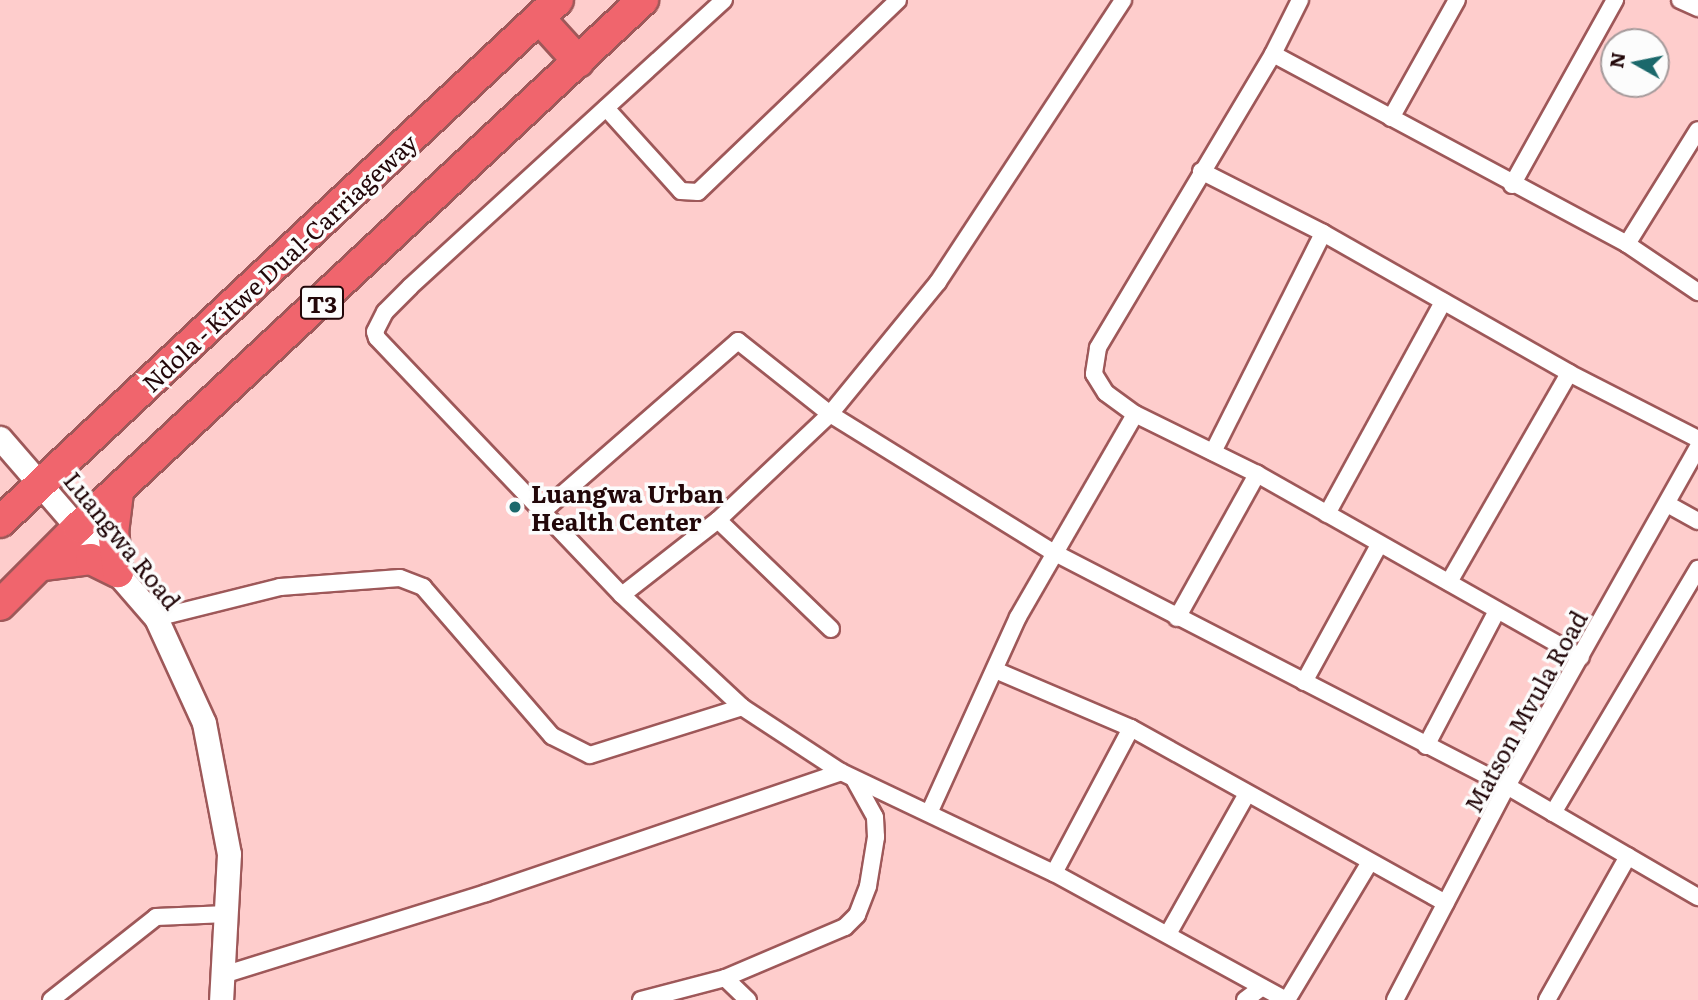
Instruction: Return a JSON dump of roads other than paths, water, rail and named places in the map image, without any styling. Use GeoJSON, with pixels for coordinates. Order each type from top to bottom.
{"type":"FeatureCollection","features":[{"type":"Feature","properties":{"kind":"highway","name":"T3"},"geometry":{"type":"LineString","coordinates":[[0,605],[43,565],[78,527],[643,0]]}},
{"type":"Feature","properties":{"kind":"highway"},"geometry":{"type":"LineString","coordinates":[[548,9],[579,62]]}},
{"type":"Feature","properties":{"kind":"highway","name":"Ndola - Kitwe Dual-Carriageway"},"geometry":{"type":"LineString","coordinates":[[0,521],[41,480],[300,245],[548,9]]}},
{"type":"Feature","properties":{"kind":"highway"},"geometry":{"type":"LineString","coordinates":[[118,492],[113,533],[118,572]]}},
{"type":"Feature","properties":{"kind":"highway"},"geometry":{"type":"LineString","coordinates":[[43,565],[91,559],[118,572]]}},
{"type":"Feature","properties":{"kind":"street"},"geometry":{"type":"LineString","coordinates":[[723,0],[410,287],[385,312],[375,332],[622,595],[742,708],[847,776],[930,811],[1054,873],[1287,1000],[1370,862]]}},
{"type":"Feature","properties":{"kind":"street"},"geometry":{"type":"LineString","coordinates":[[606,108],[681,191],[698,192],[898,0]]}},
{"type":"Feature","properties":{"kind":"street"},"geometry":{"type":"LineString","coordinates":[[622,595],[718,520],[830,414],[943,275],[1123,0]]}},
{"type":"Feature","properties":{"kind":"street"},"geometry":{"type":"LineString","coordinates":[[1300,0],[1273,54],[1200,171],[1098,348],[1094,374],[1106,393],[1135,414],[1257,474],[1581,657]]}},
{"type":"Feature","properties":{"kind":"street"},"geometry":{"type":"LineString","coordinates":[[1391,118],[1457,0]]}},
{"type":"Feature","properties":{"kind":"street"},"geometry":{"type":"LineString","coordinates":[[1512,185],[1615,0]]}},
{"type":"Feature","properties":{"kind":"street"},"geometry":{"type":"LineString","coordinates":[[1273,54],[1512,185],[1627,244],[1698,292]]}},
{"type":"Feature","properties":{"kind":"street"},"geometry":{"type":"LineString","coordinates":[[1627,244],[1698,130]]}},
{"type":"Feature","properties":{"kind":"street"},"geometry":{"type":"LineString","coordinates":[[1200,171],[1323,233],[1569,373],[1698,439]]}},
{"type":"Feature","properties":{"kind":"street"},"geometry":{"type":"LineString","coordinates":[[1213,453],[1323,233]]}},
{"type":"Feature","properties":{"kind":"street"},"geometry":{"type":"LineString","coordinates":[[1327,514],[1443,302]]}},
{"type":"Feature","properties":{"kind":"street"},"geometry":{"type":"LineString","coordinates":[[542,512],[738,341],[830,414],[1053,552],[1507,786],[1698,897]]}},
{"type":"Feature","properties":{"kind":"street"},"geometry":{"type":"LineString","coordinates":[[1450,582],[1569,373]]}},
{"type":"Feature","properties":{"kind":"street"},"geometry":{"type":"LineString","coordinates":[[930,811],[1053,552],[1135,414]]}},
{"type":"Feature","properties":{"kind":"street","name":"Luangwa Road"},"geometry":{"type":"LineString","coordinates":[[0,438],[41,480],[156,618],[194,697],[211,749],[229,854],[221,1000]]}},
{"type":"Feature","properties":{"kind":"street","name":"Matson Mvula Road"},"geometry":{"type":"LineString","coordinates":[[1395,1000],[1507,786],[1698,447]]}},
{"type":"Feature","properties":{"kind":"street"},"geometry":{"type":"LineString","coordinates":[[1177,618],[1257,474]]}},
{"type":"Feature","properties":{"kind":"street"},"geometry":{"type":"LineString","coordinates":[[1667,504],[1698,521]]}},
{"type":"Feature","properties":{"kind":"street"},"geometry":{"type":"LineString","coordinates":[[718,520],[831,629]]}},
{"type":"Feature","properties":{"kind":"street"},"geometry":{"type":"LineString","coordinates":[[1304,682],[1379,545]]}},
{"type":"Feature","properties":{"kind":"street"},"geometry":{"type":"LineString","coordinates":[[1553,813],[1698,569]]}},
{"type":"Feature","properties":{"kind":"street"},"geometry":{"type":"LineString","coordinates":[[156,618],[280,587],[400,578],[423,587],[552,736],[590,755],[742,708]]}},
{"type":"Feature","properties":{"kind":"street"},"geometry":{"type":"LineString","coordinates":[[1426,746],[1497,611]]}},
{"type":"Feature","properties":{"kind":"street"},"geometry":{"type":"LineString","coordinates":[[995,670],[1131,728],[1446,903]]}},
{"type":"Feature","properties":{"kind":"street"},"geometry":{"type":"LineString","coordinates":[[1054,873],[1131,728]]}},
{"type":"Feature","properties":{"kind":"street"},"geometry":{"type":"LineString","coordinates":[[223,975],[847,776]]}},
{"type":"Feature","properties":{"kind":"street"},"geometry":{"type":"LineString","coordinates":[[641,1000],[725,978],[845,927],[857,915],[874,862],[875,817],[847,776]]}},
{"type":"Feature","properties":{"kind":"street"},"geometry":{"type":"LineString","coordinates":[[1168,934],[1247,794]]}},
{"type":"Feature","properties":{"kind":"street"},"geometry":{"type":"LineString","coordinates":[[1547,1000],[1628,856]]}},
{"type":"Feature","properties":{"kind":"street"},"geometry":{"type":"LineString","coordinates":[[51,1000],[156,917],[227,914]]}},
{"type":"Feature","properties":{"kind":"street"},"geometry":{"type":"LineString","coordinates":[[725,978],[748,1000]]}},
{"type":"Feature","properties":{"kind":"street"},"geometry":{"type":"LineString","coordinates":[[1245,1000],[1262,986]]}},
{"type":"Feature","properties":{"kind":"place","name":"Luangwa Urban Health Center"},"geometry":{"type":"Point","coordinates":[515,507]}}]}
